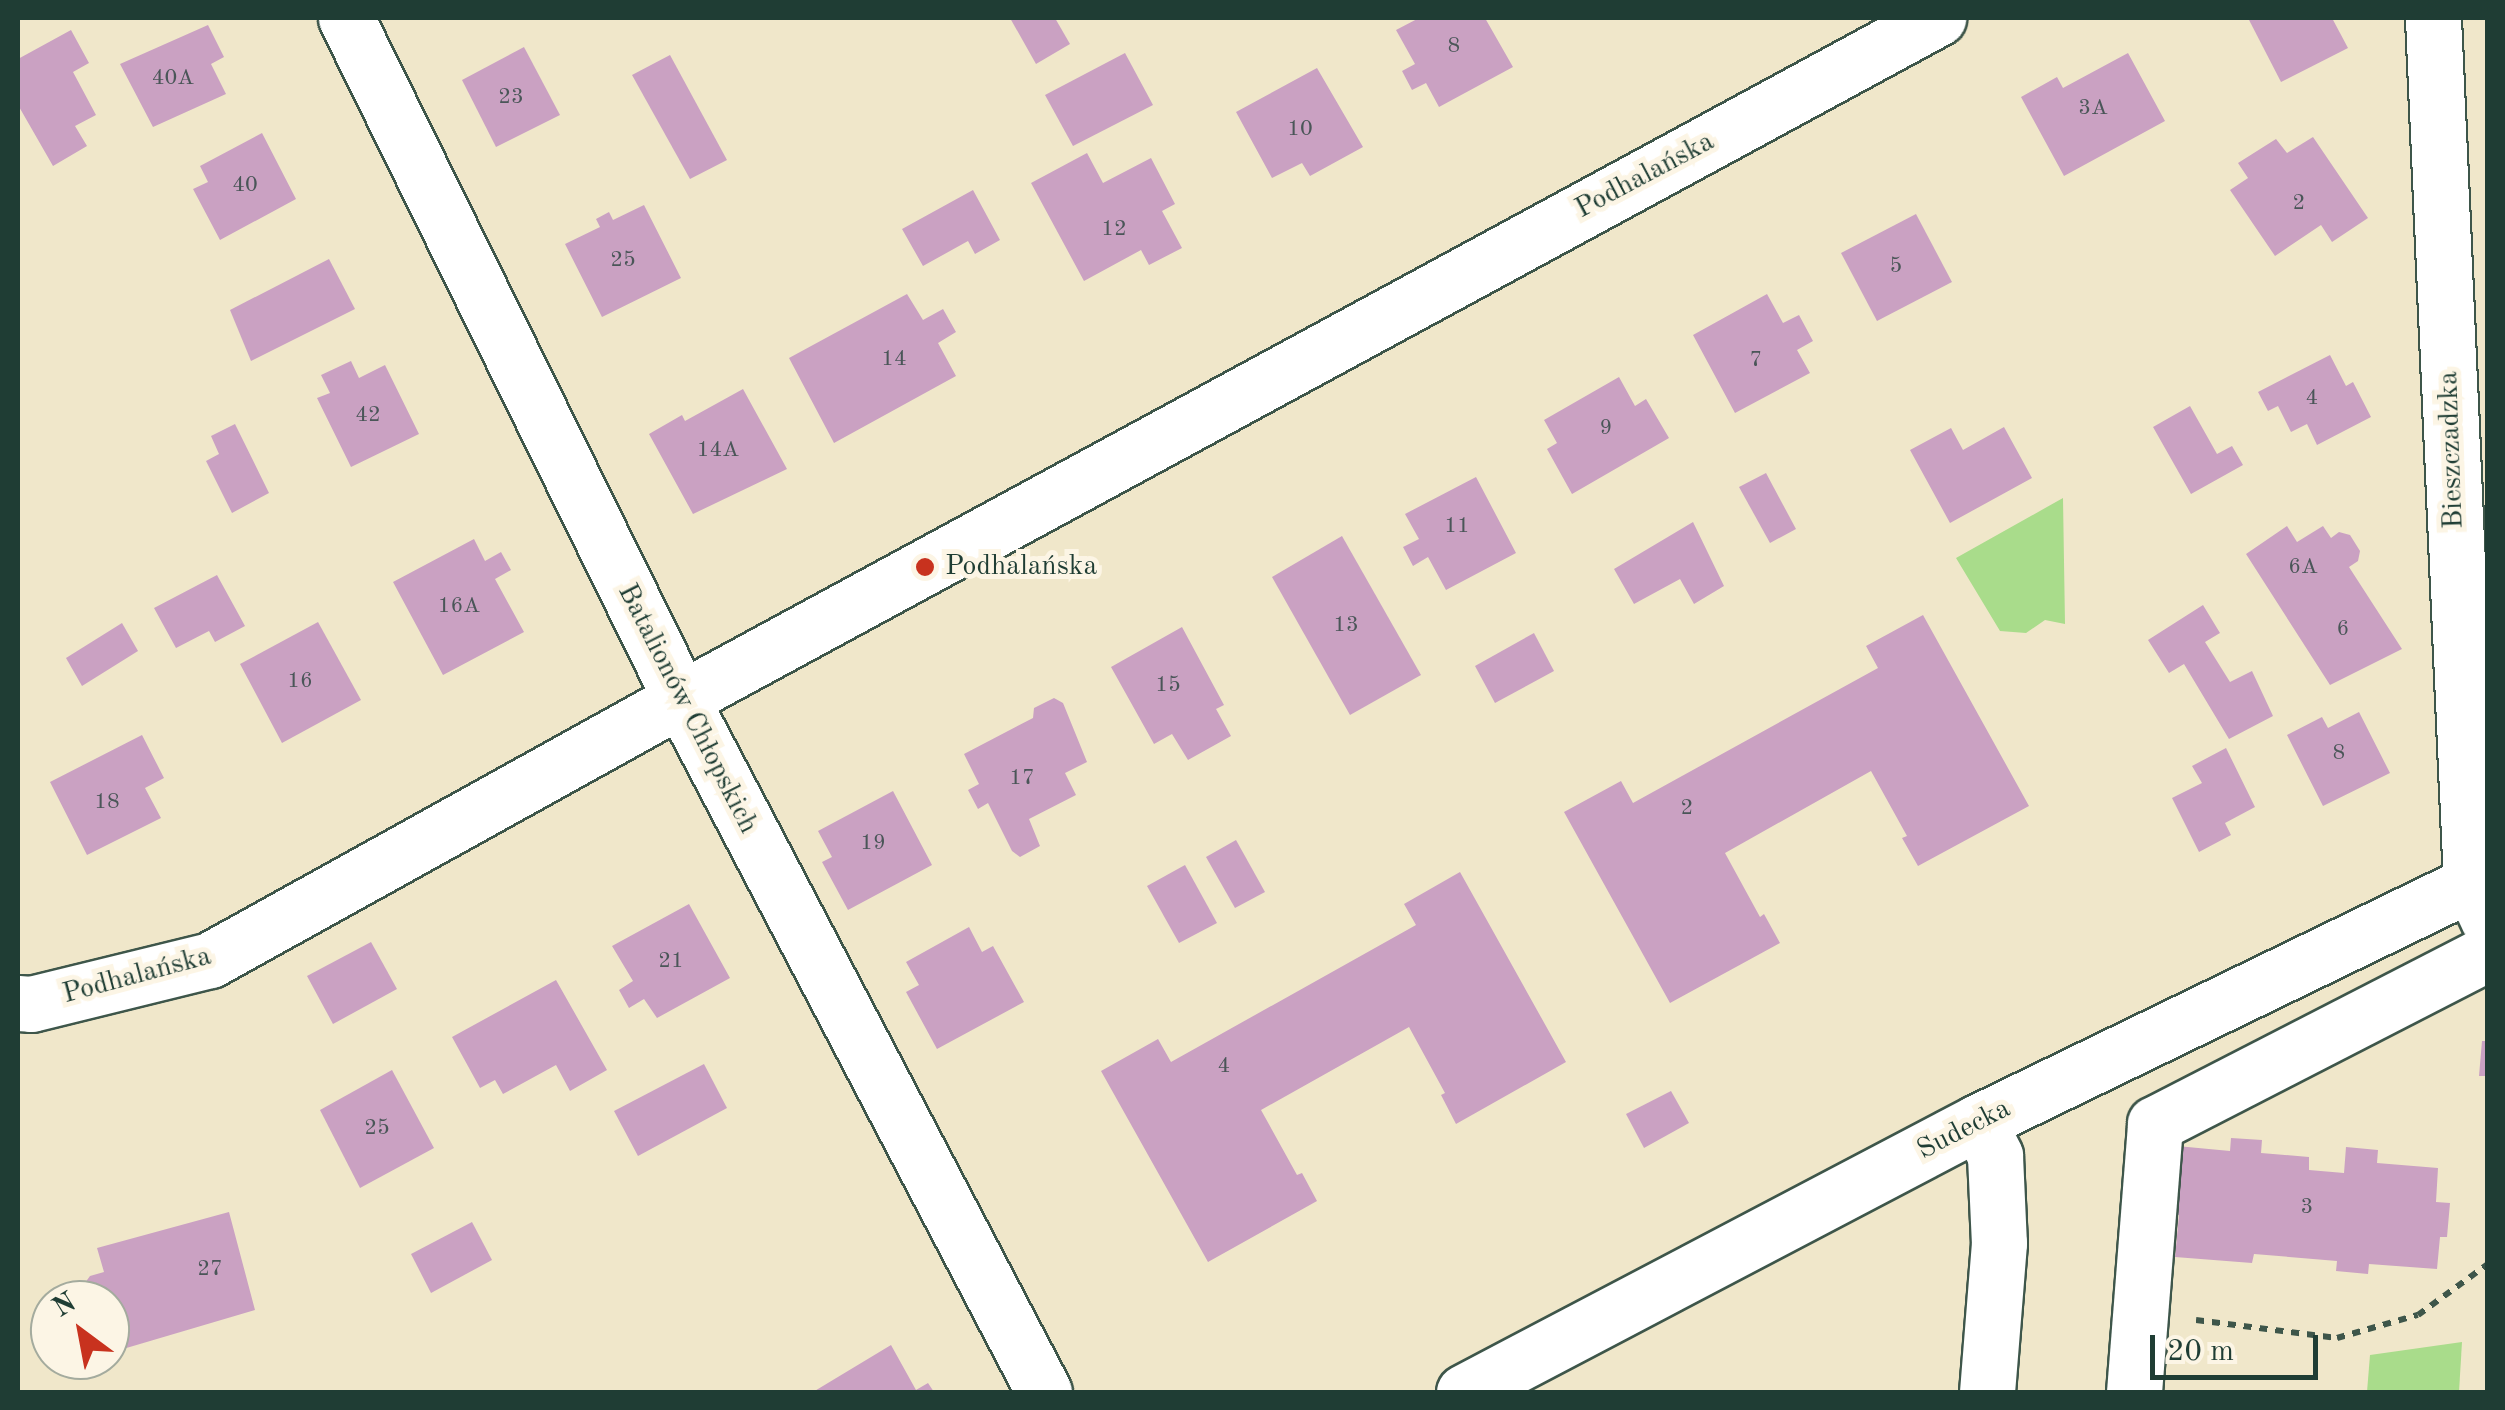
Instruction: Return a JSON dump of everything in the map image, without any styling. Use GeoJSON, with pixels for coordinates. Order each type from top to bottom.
{"type":"FeatureCollection","features":[{"type":"Feature","properties":{"kind":"street","name":"Batalionów Chłopskich"},"geometry":{"type":"LineString","coordinates":[[346,18],[681,700],[1044,1392]]}},
{"type":"Feature","properties":{"kind":"street","name":"Podhalańska"},"geometry":{"type":"LineString","coordinates":[[18,1003],[31,1004],[210,960],[1938,18]]}},
{"type":"Feature","properties":{"kind":"street","name":"Bieszczadzka"},"geometry":{"type":"LineString","coordinates":[[2433,18],[2482,892]]}},
{"type":"Feature","properties":{"kind":"street","name":"Sudecka"},"geometry":{"type":"LineString","coordinates":[[1464,1392],[1978,1122],[2482,892]]}},
{"type":"Feature","properties":{"kind":"street"},"geometry":{"type":"LineString","coordinates":[[2134,1392],[2154,1124],[2488,953]]}},
{"type":"Feature","properties":{"kind":"street"},"geometry":{"type":"LineString","coordinates":[[1978,1122],[1995,1156],[1999,1243],[1987,1392]]}},
{"type":"Feature","properties":{"kind":"path"},"geometry":{"type":"LineString","coordinates":[[2140,1313],[2337,1338],[2418,1315],[2488,1264]]}},
{"type":"Feature","properties":{"kind":"green space"},"geometry":{"type":"Polygon","coordinates":[[[2063,498],[2065,624],[2045,620],[2026,633],[2000,631],[1956,558],[2063,498]]]}},
{"type":"Feature","properties":{"kind":"green space"},"geometry":{"type":"Polygon","coordinates":[[[2462,1342],[2459,1392],[2367,1392],[2370,1355],[2462,1342]]]}},
{"type":"Feature","properties":{"kind":"building"},"geometry":{"type":"Polygon","coordinates":[[[1010,18],[1055,18],[1070,44],[1036,64],[1010,18]]]}},
{"type":"Feature","properties":{"kind":"building"},"geometry":{"type":"Polygon","coordinates":[[[1419,18],[1485,18],[1513,67],[1439,107],[1426,83],[1412,90],[1402,71],[1415,64],[1396,30],[1419,18]]]}},
{"type":"Feature","properties":{"kind":"building"},"geometry":{"type":"Polygon","coordinates":[[[2248,18],[2332,18],[2348,48],[2281,82],[2248,18]]]}},
{"type":"Feature","properties":{"kind":"building"},"geometry":{"type":"Polygon","coordinates":[[[208,25],[224,57],[211,64],[226,94],[153,127],[120,64],[208,25]]]}},
{"type":"Feature","properties":{"kind":"building"},"geometry":{"type":"Polygon","coordinates":[[[71,30],[89,63],[73,72],[96,115],[75,126],[87,146],[53,166],[18,105],[18,59],[71,30]]]}},
{"type":"Feature","properties":{"kind":"building"},"geometry":{"type":"Polygon","coordinates":[[[524,47],[560,115],[496,147],[462,80],[524,47]]]}},
{"type":"Feature","properties":{"kind":"building"},"geometry":{"type":"Polygon","coordinates":[[[1125,53],[1153,105],[1073,146],[1045,95],[1125,53]]]}},
{"type":"Feature","properties":{"kind":"building"},"geometry":{"type":"Polygon","coordinates":[[[2128,53],[2165,121],[2064,176],[2021,97],[2057,77],[2063,88],[2128,53]]]}},
{"type":"Feature","properties":{"kind":"building"},"geometry":{"type":"Polygon","coordinates":[[[670,55],[727,160],[690,179],[632,75],[670,55]]]}},
{"type":"Feature","properties":{"kind":"building"},"geometry":{"type":"Polygon","coordinates":[[[1317,68],[1363,147],[1310,176],[1302,163],[1272,178],[1236,112],[1317,68]]]}},
{"type":"Feature","properties":{"kind":"building"},"geometry":{"type":"Polygon","coordinates":[[[262,133],[296,199],[220,240],[193,189],[208,182],[200,166],[262,133]]]}},
{"type":"Feature","properties":{"kind":"building"},"geometry":{"type":"Polygon","coordinates":[[[2313,137],[2368,218],[2332,242],[2321,225],[2275,256],[2230,190],[2248,178],[2238,163],[2276,139],[2287,153],[2313,137]]]}},
{"type":"Feature","properties":{"kind":"building"},"geometry":{"type":"Polygon","coordinates":[[[1087,153],[1103,183],[1151,158],[1175,204],[1162,211],[1182,248],[1149,265],[1141,250],[1084,281],[1031,183],[1087,153]]]}},
{"type":"Feature","properties":{"kind":"building"},"geometry":{"type":"Polygon","coordinates":[[[973,190],[1000,240],[975,254],[968,241],[923,266],[902,229],[973,190]]]}},
{"type":"Feature","properties":{"kind":"building"},"geometry":{"type":"Polygon","coordinates":[[[644,205],[681,278],[602,317],[565,244],[600,227],[596,219],[609,212],[613,220],[644,205]]]}},
{"type":"Feature","properties":{"kind":"building"},"geometry":{"type":"Polygon","coordinates":[[[1916,214],[1952,282],[1877,321],[1841,253],[1916,214]]]}},
{"type":"Feature","properties":{"kind":"building"},"geometry":{"type":"Polygon","coordinates":[[[329,259],[355,309],[251,361],[230,310],[329,259]]]}},
{"type":"Feature","properties":{"kind":"building"},"geometry":{"type":"Polygon","coordinates":[[[907,294],[923,320],[943,309],[956,332],[938,343],[956,376],[834,443],[789,358],[907,294]]]}},
{"type":"Feature","properties":{"kind":"building"},"geometry":{"type":"Polygon","coordinates":[[[1767,294],[1783,323],[1799,315],[1813,341],[1797,350],[1810,373],[1735,413],[1693,335],[1767,294]]]}},
{"type":"Feature","properties":{"kind":"building"},"geometry":{"type":"Polygon","coordinates":[[[2330,355],[2346,386],[2353,382],[2371,417],[2317,445],[2307,424],[2291,432],[2278,406],[2268,411],[2258,392],[2330,355]]]}},
{"type":"Feature","properties":{"kind":"building"},"geometry":{"type":"Polygon","coordinates":[[[351,361],[359,378],[385,365],[419,434],[351,467],[317,398],[330,393],[321,375],[351,361]]]}},
{"type":"Feature","properties":{"kind":"building"},"geometry":{"type":"Polygon","coordinates":[[[1619,377],[1635,406],[1646,399],[1669,438],[1572,494],[1547,449],[1557,443],[1544,420],[1619,377]]]}},
{"type":"Feature","properties":{"kind":"building"},"geometry":{"type":"Polygon","coordinates":[[[743,389],[787,469],[693,514],[649,434],[682,415],[685,421],[743,389]]]}},
{"type":"Feature","properties":{"kind":"building"},"geometry":{"type":"Polygon","coordinates":[[[2190,406],[2217,454],[2232,446],[2243,465],[2191,494],[2153,427],[2190,406]]]}},
{"type":"Feature","properties":{"kind":"building"},"geometry":{"type":"Polygon","coordinates":[[[235,424],[269,493],[232,513],[206,461],[219,454],[211,436],[235,424]]]}},
{"type":"Feature","properties":{"kind":"building"},"geometry":{"type":"Polygon","coordinates":[[[2004,427],[2032,478],[1950,523],[1910,450],[1951,428],[1963,450],[2004,427]]]}},
{"type":"Feature","properties":{"kind":"building"},"geometry":{"type":"Polygon","coordinates":[[[1766,473],[1796,529],[1770,543],[1739,487],[1766,473]]]}},
{"type":"Feature","properties":{"kind":"building"},"geometry":{"type":"Polygon","coordinates":[[[1476,477],[1516,553],[1446,590],[1428,557],[1413,566],[1403,547],[1419,539],[1405,514],[1476,477]]]}},
{"type":"Feature","properties":{"kind":"building"},"geometry":{"type":"Polygon","coordinates":[[[1693,522],[1724,586],[1694,604],[1680,579],[1634,604],[1614,569],[1693,522]]]}},
{"type":"Feature","properties":{"kind":"building"},"geometry":{"type":"Polygon","coordinates":[[[2287,526],[2297,542],[2323,526],[2331,538],[2339,532],[2350,535],[2360,551],[2358,561],[2349,567],[2402,649],[2330,685],[2246,554],[2287,526]]]}},
{"type":"Feature","properties":{"kind":"building"},"geometry":{"type":"Polygon","coordinates":[[[1342,536],[1421,675],[1350,715],[1272,577],[1342,536]]]}},
{"type":"Feature","properties":{"kind":"building"},"geometry":{"type":"Polygon","coordinates":[[[474,539],[485,561],[501,552],[511,570],[495,579],[524,632],[443,675],[393,582],[474,539]]]}},
{"type":"Feature","properties":{"kind":"building"},"geometry":{"type":"Polygon","coordinates":[[[217,575],[245,626],[215,642],[209,631],[176,648],[154,608],[217,575]]]}},
{"type":"Feature","properties":{"kind":"building"},"geometry":{"type":"Polygon","coordinates":[[[2203,605],[2220,633],[2205,642],[2230,682],[2252,671],[2273,716],[2229,739],[2184,664],[2169,673],[2148,640],[2203,605]]]}},
{"type":"Feature","properties":{"kind":"building"},"geometry":{"type":"Polygon","coordinates":[[[1923,615],[2029,806],[1918,866],[1902,838],[1907,836],[1871,771],[1725,853],[1760,917],[1764,914],[1780,943],[1670,1003],[1564,812],[1621,781],[1633,803],[1878,668],[1866,646],[1923,615]]]}},
{"type":"Feature","properties":{"kind":"building"},"geometry":{"type":"Polygon","coordinates":[[[318,622],[361,700],[282,743],[240,664],[318,622]]]}},
{"type":"Feature","properties":{"kind":"building"},"geometry":{"type":"Polygon","coordinates":[[[122,623],[138,651],[82,686],[66,658],[122,623]]]}},
{"type":"Feature","properties":{"kind":"building"},"geometry":{"type":"Polygon","coordinates":[[[1182,627],[1224,705],[1216,709],[1231,736],[1188,760],[1172,734],[1154,744],[1111,667],[1182,627]]]}},
{"type":"Feature","properties":{"kind":"building"},"geometry":{"type":"Polygon","coordinates":[[[1534,633],[1554,671],[1495,703],[1475,666],[1534,633]]]}},
{"type":"Feature","properties":{"kind":"building"},"geometry":{"type":"Polygon","coordinates":[[[1054,698],[1063,703],[1087,762],[1065,773],[1076,795],[1029,819],[1040,846],[1020,857],[1012,851],[988,803],[978,809],[968,790],[979,784],[964,754],[1033,718],[1034,708],[1054,698]]]}},
{"type":"Feature","properties":{"kind":"building"},"geometry":{"type":"Polygon","coordinates":[[[2359,712],[2390,773],[2323,806],[2287,735],[2322,717],[2328,728],[2359,712]]]}},
{"type":"Feature","properties":{"kind":"building"},"geometry":{"type":"Polygon","coordinates":[[[142,735],[164,778],[145,788],[161,818],[87,855],[50,782],[142,735]]]}},
{"type":"Feature","properties":{"kind":"building"},"geometry":{"type":"Polygon","coordinates":[[[2226,748],[2255,807],[2225,823],[2231,835],[2199,852],[2172,798],[2202,783],[2192,766],[2226,748]]]}},
{"type":"Feature","properties":{"kind":"building"},"geometry":{"type":"Polygon","coordinates":[[[893,791],[932,865],[848,910],[822,862],[832,857],[818,831],[893,791]]]}},
{"type":"Feature","properties":{"kind":"building"},"geometry":{"type":"Polygon","coordinates":[[[1236,840],[1265,892],[1235,908],[1206,857],[1236,840]]]}},
{"type":"Feature","properties":{"kind":"building"},"geometry":{"type":"Polygon","coordinates":[[[1185,865],[1217,923],[1179,943],[1147,886],[1185,865]]]}},
{"type":"Feature","properties":{"kind":"building"},"geometry":{"type":"Polygon","coordinates":[[[1460,872],[1566,1062],[1456,1124],[1441,1095],[1445,1093],[1409,1027],[1261,1110],[1297,1175],[1302,1173],[1317,1201],[1208,1262],[1101,1071],[1158,1039],[1171,1062],[1416,925],[1404,904],[1460,872]]]}},
{"type":"Feature","properties":{"kind":"building"},"geometry":{"type":"Polygon","coordinates":[[[689,904],[730,978],[657,1018],[644,999],[629,1008],[619,990],[633,981],[612,946],[689,904]]]}},
{"type":"Feature","properties":{"kind":"building"},"geometry":{"type":"Polygon","coordinates":[[[969,927],[982,952],[993,946],[1024,1002],[937,1049],[906,992],[919,985],[906,962],[969,927]]]}},
{"type":"Feature","properties":{"kind":"building"},"geometry":{"type":"Polygon","coordinates":[[[371,942],[397,989],[333,1024],[307,976],[371,942]]]}},
{"type":"Feature","properties":{"kind":"building"},"geometry":{"type":"Polygon","coordinates":[[[556,980],[607,1070],[570,1091],[556,1065],[503,1094],[495,1080],[480,1088],[452,1037],[556,980]]]}},
{"type":"Feature","properties":{"kind":"building"},"geometry":{"type":"Polygon","coordinates":[[[2482,1041],[2488,1041],[2488,1076],[2479,1076],[2482,1041]]]}},
{"type":"Feature","properties":{"kind":"building"},"geometry":{"type":"Polygon","coordinates":[[[704,1064],[727,1108],[638,1156],[614,1111],[704,1064]]]}},
{"type":"Feature","properties":{"kind":"building"},"geometry":{"type":"Polygon","coordinates":[[[392,1070],[434,1148],[360,1188],[320,1110],[392,1070]]]}},
{"type":"Feature","properties":{"kind":"building"},"geometry":{"type":"Polygon","coordinates":[[[1671,1091],[1689,1123],[1644,1148],[1626,1114],[1671,1091]]]}},
{"type":"Feature","properties":{"kind":"building"},"geometry":{"type":"Polygon","coordinates":[[[2231,1138],[2262,1140],[2261,1153],[2309,1157],[2309,1170],[2344,1173],[2346,1147],[2378,1150],[2377,1163],[2438,1168],[2436,1202],[2450,1203],[2447,1237],[2440,1237],[2437,1269],[2369,1264],[2368,1274],[2336,1271],[2337,1261],[2254,1254],[2252,1263],[2175,1257],[2179,1215],[2163,1213],[2177,1146],[2230,1151],[2231,1138]]]}},
{"type":"Feature","properties":{"kind":"building"},"geometry":{"type":"Polygon","coordinates":[[[229,1212],[255,1310],[130,1347],[130,1280],[87,1280],[104,1272],[97,1248],[229,1212]]]}},
{"type":"Feature","properties":{"kind":"building"},"geometry":{"type":"Polygon","coordinates":[[[472,1222],[492,1260],[431,1293],[411,1254],[472,1222]]]}},
{"type":"Feature","properties":{"kind":"building"},"geometry":{"type":"Polygon","coordinates":[[[891,1345],[916,1390],[928,1383],[934,1392],[813,1392],[891,1345]]]}},
{"type":"Feature","properties":{"kind":"place","name":"Podhalańska"},"geometry":{"type":"Point","coordinates":[925,567]}}]}
